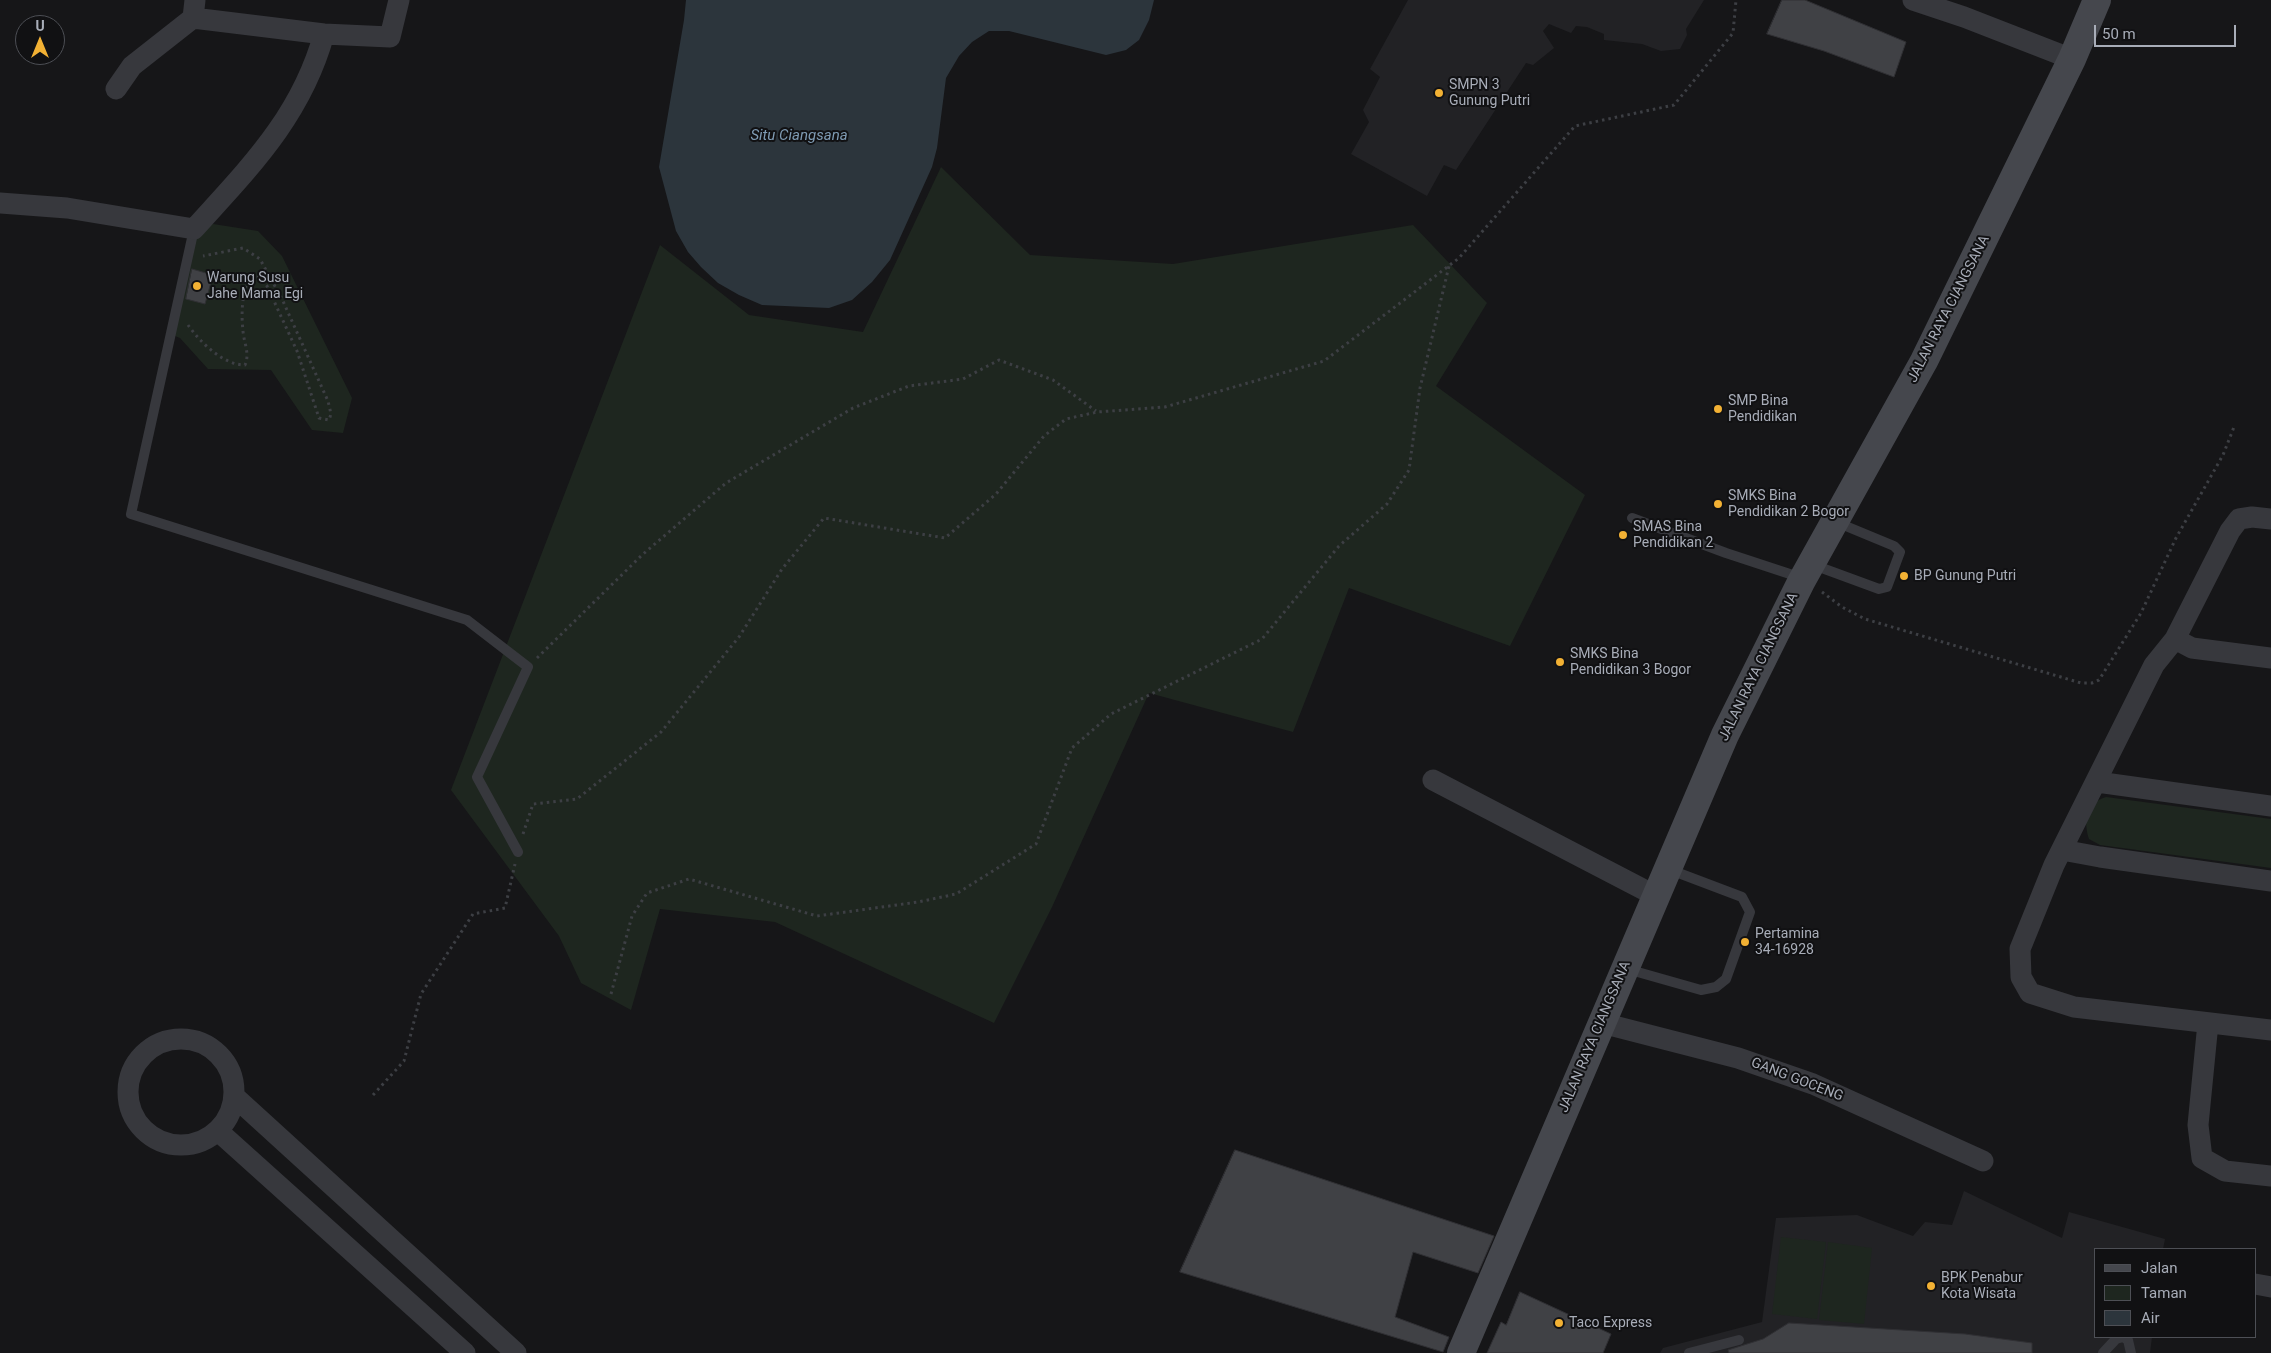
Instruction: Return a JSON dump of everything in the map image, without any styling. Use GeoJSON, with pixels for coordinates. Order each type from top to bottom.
{"type":"FeatureCollection","features":[{"type":"Feature","properties":{"kind":"main road","name":"JALAN RAYA CIANGSANA"},"geometry":{"type":"LineString","coordinates":[[1461,1353],[1624,968],[1726,735],[1805,575],[1924,361],[2072,59],[2097,0]]}},
{"type":"Feature","properties":{"kind":"street"},"geometry":{"type":"LineString","coordinates":[[116,90],[132,66],[194,9],[324,34],[390,37],[399,0]]}},
{"type":"Feature","properties":{"kind":"street"},"geometry":{"type":"LineString","coordinates":[[1913,0],[1964,17],[2072,59]]}},
{"type":"Feature","properties":{"kind":"street"},"geometry":{"type":"LineString","coordinates":[[0,203],[67,208],[194,229],[262,154],[299,100],[324,34]]}},
{"type":"Feature","properties":{"kind":"street"},"geometry":{"type":"LineString","coordinates":[[2271,520],[2252,517],[2239,519],[2230,531],[2175,640],[2154,665],[2062,850],[2020,949],[2021,976],[2030,993],[2074,1007],[2271,1030]]}},
{"type":"Feature","properties":{"kind":"street"},"geometry":{"type":"LineString","coordinates":[[2175,640],[2192,648],[2271,658]]}},
{"type":"Feature","properties":{"kind":"street"},"geometry":{"type":"LineString","coordinates":[[1433,780],[1656,896]]}},
{"type":"Feature","properties":{"kind":"street"},"geometry":{"type":"LineString","coordinates":[[2097,782],[2271,806]]}},
{"type":"Feature","properties":{"kind":"street"},"geometry":{"type":"LineString","coordinates":[[2062,850],[2271,881]]}},
{"type":"Feature","properties":{"kind":"street","name":"GANG GOCENG"},"geometry":{"type":"LineString","coordinates":[[1602,1023],[1738,1058],[1814,1084],[1983,1161]]}},
{"type":"Feature","properties":{"kind":"street"},"geometry":{"type":"LineString","coordinates":[[2208,1023],[2198,1125],[2202,1158],[2225,1171],[2271,1176]]}},
{"type":"Feature","properties":{"kind":"street"},"geometry":{"type":"LineString","coordinates":[[177,1039],[200,1042],[220,1054],[232,1074],[235,1097],[230,1115],[218,1131],[202,1142],[182,1146],[162,1142],[144,1131],[133,1114],[128,1095],[131,1075],[140,1058],[155,1046],[177,1039]]}},
{"type":"Feature","properties":{"kind":"street"},"geometry":{"type":"LineString","coordinates":[[235,1097],[516,1353]]}},
{"type":"Feature","properties":{"kind":"street"},"geometry":{"type":"LineString","coordinates":[[218,1131],[465,1353]]}},
{"type":"Feature","properties":{"kind":"street"},"geometry":{"type":"LineString","coordinates":[[2256,1284],[2271,1287]]}},
{"type":"Feature","properties":{"kind":"lane"},"geometry":{"type":"LineString","coordinates":[[194,229],[131,514],[466,620],[528,667],[477,777],[518,852]]}},
{"type":"Feature","properties":{"kind":"lane"},"geometry":{"type":"LineString","coordinates":[[1632,518],[1668,533],[1805,575],[1879,589],[1887,587],[1900,552],[1894,546],[1835,522]]}},
{"type":"Feature","properties":{"kind":"lane"},"geometry":{"type":"LineString","coordinates":[[1624,968],[1701,990],[1716,987],[1726,979],[1750,912],[1742,897],[1667,868]]}},
{"type":"Feature","properties":{"kind":"lane"},"geometry":{"type":"LineString","coordinates":[[2103,1353],[2116,1339],[2120,1338]]}},
{"type":"Feature","properties":{"kind":"lane"},"geometry":{"type":"LineString","coordinates":[[2125,1338],[2128,1340],[2132,1353]]}},
{"type":"Feature","properties":{"kind":"lane"},"geometry":{"type":"LineString","coordinates":[[1689,1353],[1739,1340]]}},
{"type":"Feature","properties":{"kind":"path"},"geometry":{"type":"LineString","coordinates":[[373,1095],[404,1061],[421,994],[472,914],[505,908],[518,852],[533,804],[577,799],[661,732],[740,637],[782,569],[824,518],[945,538],[996,494],[1044,436],[1066,419],[1097,412],[1165,407],[1324,361],[1458,258],[1575,126],[1674,105],[1733,34],[1736,0]]}},
{"type":"Feature","properties":{"kind":"path"},"geometry":{"type":"LineString","coordinates":[[177,304],[188,326],[219,355],[234,365],[245,365],[248,359],[243,331],[245,287],[249,277],[258,277],[267,286],[297,351],[319,418],[329,420],[331,414],[328,401],[282,299],[260,259],[243,248],[207,254],[186,264]]}},
{"type":"Feature","properties":{"kind":"path"},"geometry":{"type":"LineString","coordinates":[[611,994],[632,916],[647,893],[689,879],[817,916],[918,902],[956,894],[1036,844],[1072,748],[1110,714],[1262,640],[1339,546],[1387,504],[1409,470],[1420,388],[1450,265]]}},
{"type":"Feature","properties":{"kind":"path"},"geometry":{"type":"LineString","coordinates":[[528,667],[642,555],[726,483],[853,408],[910,386],[963,379],[999,360],[1053,380],[1097,412]]}},
{"type":"Feature","properties":{"kind":"path"},"geometry":{"type":"LineString","coordinates":[[1805,575],[1865,619],[2081,684],[2092,684],[2099,680],[2142,613],[2176,538],[2223,455],[2234,428]]}},
{"type":"Feature","properties":{"kind":"shaded area","name":"SMPN 3 Gunung Putri"},"geometry":{"type":"Polygon","coordinates":[[[1408,0],[1704,0],[1686,29],[1687,35],[1680,49],[1661,51],[1642,44],[1604,40],[1604,34],[1587,27],[1576,26],[1571,33],[1549,24],[1543,31],[1554,48],[1533,65],[1526,63],[1456,170],[1444,165],[1427,196],[1351,154],[1369,122],[1363,110],[1380,77],[1370,69],[1408,0]]]}},
{"type":"Feature","properties":{"kind":"shaded area","name":"BPK Penabur Kota Wisata"},"geometry":{"type":"Polygon","coordinates":[[[1964,1191],[2062,1238],[2069,1212],[2165,1239],[2163,1248],[2094,1248],[2094,1338],[2152,1338],[2150,1353],[1660,1353],[1663,1348],[1762,1322],[1776,1218],[1857,1215],[1913,1236],[1925,1222],[1952,1225],[1964,1191]]]}},
{"type":"Feature","properties":{"kind":"green space"},"geometry":{"type":"Polygon","coordinates":[[[941,167],[1030,255],[1173,264],[1413,225],[1487,303],[1436,386],[1585,495],[1510,646],[1349,588],[1293,732],[1149,693],[1052,907],[994,1023],[775,922],[660,909],[631,1010],[581,983],[559,936],[451,790],[660,245],[749,315],[863,332],[941,167]]]}},
{"type":"Feature","properties":{"kind":"green space"},"geometry":{"type":"Polygon","coordinates":[[[213,224],[258,231],[282,256],[352,398],[343,433],[312,430],[271,370],[208,369],[180,338],[170,334],[194,229],[213,224]]]}},
{"type":"Feature","properties":{"kind":"green space"},"geometry":{"type":"Polygon","coordinates":[[[2106,797],[2271,819],[2271,868],[2100,845],[2089,839],[2086,819],[2094,803],[2106,797]]]}},
{"type":"Feature","properties":{"kind":"green space"},"geometry":{"type":"Polygon","coordinates":[[[1781,1237],[1826,1242],[1817,1319],[1772,1314],[1781,1237]]]}},
{"type":"Feature","properties":{"kind":"green space"},"geometry":{"type":"Polygon","coordinates":[[[1828,1242],[1872,1248],[1864,1324],[1819,1320],[1828,1242]]]}},
{"type":"Feature","properties":{"kind":"water","name":"Situ Ciangsana"},"geometry":{"type":"Polygon","coordinates":[[[686,0],[1154,0],[1149,20],[1139,40],[1126,50],[1106,55],[1009,31],[989,31],[972,42],[959,56],[946,78],[937,148],[932,167],[890,260],[872,282],[852,300],[829,308],[762,305],[739,295],[718,283],[701,267],[688,252],[676,231],[659,167],[686,0]]]}},
{"type":"Feature","properties":{"kind":"building"},"geometry":{"type":"Polygon","coordinates":[[[1782,0],[1805,0],[1906,42],[1894,77],[1824,51],[1767,34],[1782,0]]]}},
{"type":"Feature","properties":{"kind":"building","name":"Warung Susu Jahe Mama Egi"},"geometry":{"type":"Polygon","coordinates":[[[192,269],[213,275],[205,304],[186,299],[192,269]]]}},
{"type":"Feature","properties":{"kind":"building"},"geometry":{"type":"Polygon","coordinates":[[[1235,1150],[1494,1236],[1478,1273],[1413,1252],[1395,1317],[1449,1337],[1443,1352],[1180,1272],[1235,1150]]]}},
{"type":"Feature","properties":{"kind":"building","name":"Taco Express"},"geometry":{"type":"Polygon","coordinates":[[[1520,1292],[1611,1334],[1603,1353],[1487,1353],[1501,1322],[1506,1325],[1520,1292]]]}},
{"type":"Feature","properties":{"kind":"building"},"geometry":{"type":"Polygon","coordinates":[[[1789,1323],[1965,1334],[2032,1343],[2032,1353],[1729,1353],[1728,1350],[1763,1339],[1789,1323]]]}},
{"type":"Feature","properties":{"kind":"place","name":"SMPN 3 Gunung Putri"},"geometry":{"type":"Point","coordinates":[1439,93]}},
{"type":"Feature","properties":{"kind":"place","name":"Warung Susu Jahe Mama Egi"},"geometry":{"type":"Point","coordinates":[197,286]}},
{"type":"Feature","properties":{"kind":"place","name":"SMP Bina Pendidikan"},"geometry":{"type":"Point","coordinates":[1718,409]}},
{"type":"Feature","properties":{"kind":"place","name":"SMKS Bina Pendidikan 2 Bogor"},"geometry":{"type":"Point","coordinates":[1718,504]}},
{"type":"Feature","properties":{"kind":"place","name":"SMAS Bina Pendidikan 2"},"geometry":{"type":"Point","coordinates":[1623,535]}},
{"type":"Feature","properties":{"kind":"place","name":"BP Gunung Putri"},"geometry":{"type":"Point","coordinates":[1904,576]}},
{"type":"Feature","properties":{"kind":"place","name":"SMKS Bina Pendidikan 3 Bogor"},"geometry":{"type":"Point","coordinates":[1560,662]}},
{"type":"Feature","properties":{"kind":"place","name":"Pertamina 34-16928"},"geometry":{"type":"Point","coordinates":[1745,942]}},
{"type":"Feature","properties":{"kind":"place","name":"BPK Penabur Kota Wisata"},"geometry":{"type":"Point","coordinates":[1931,1286]}},
{"type":"Feature","properties":{"kind":"place","name":"Taco Express"},"geometry":{"type":"Point","coordinates":[1559,1323]}}]}
